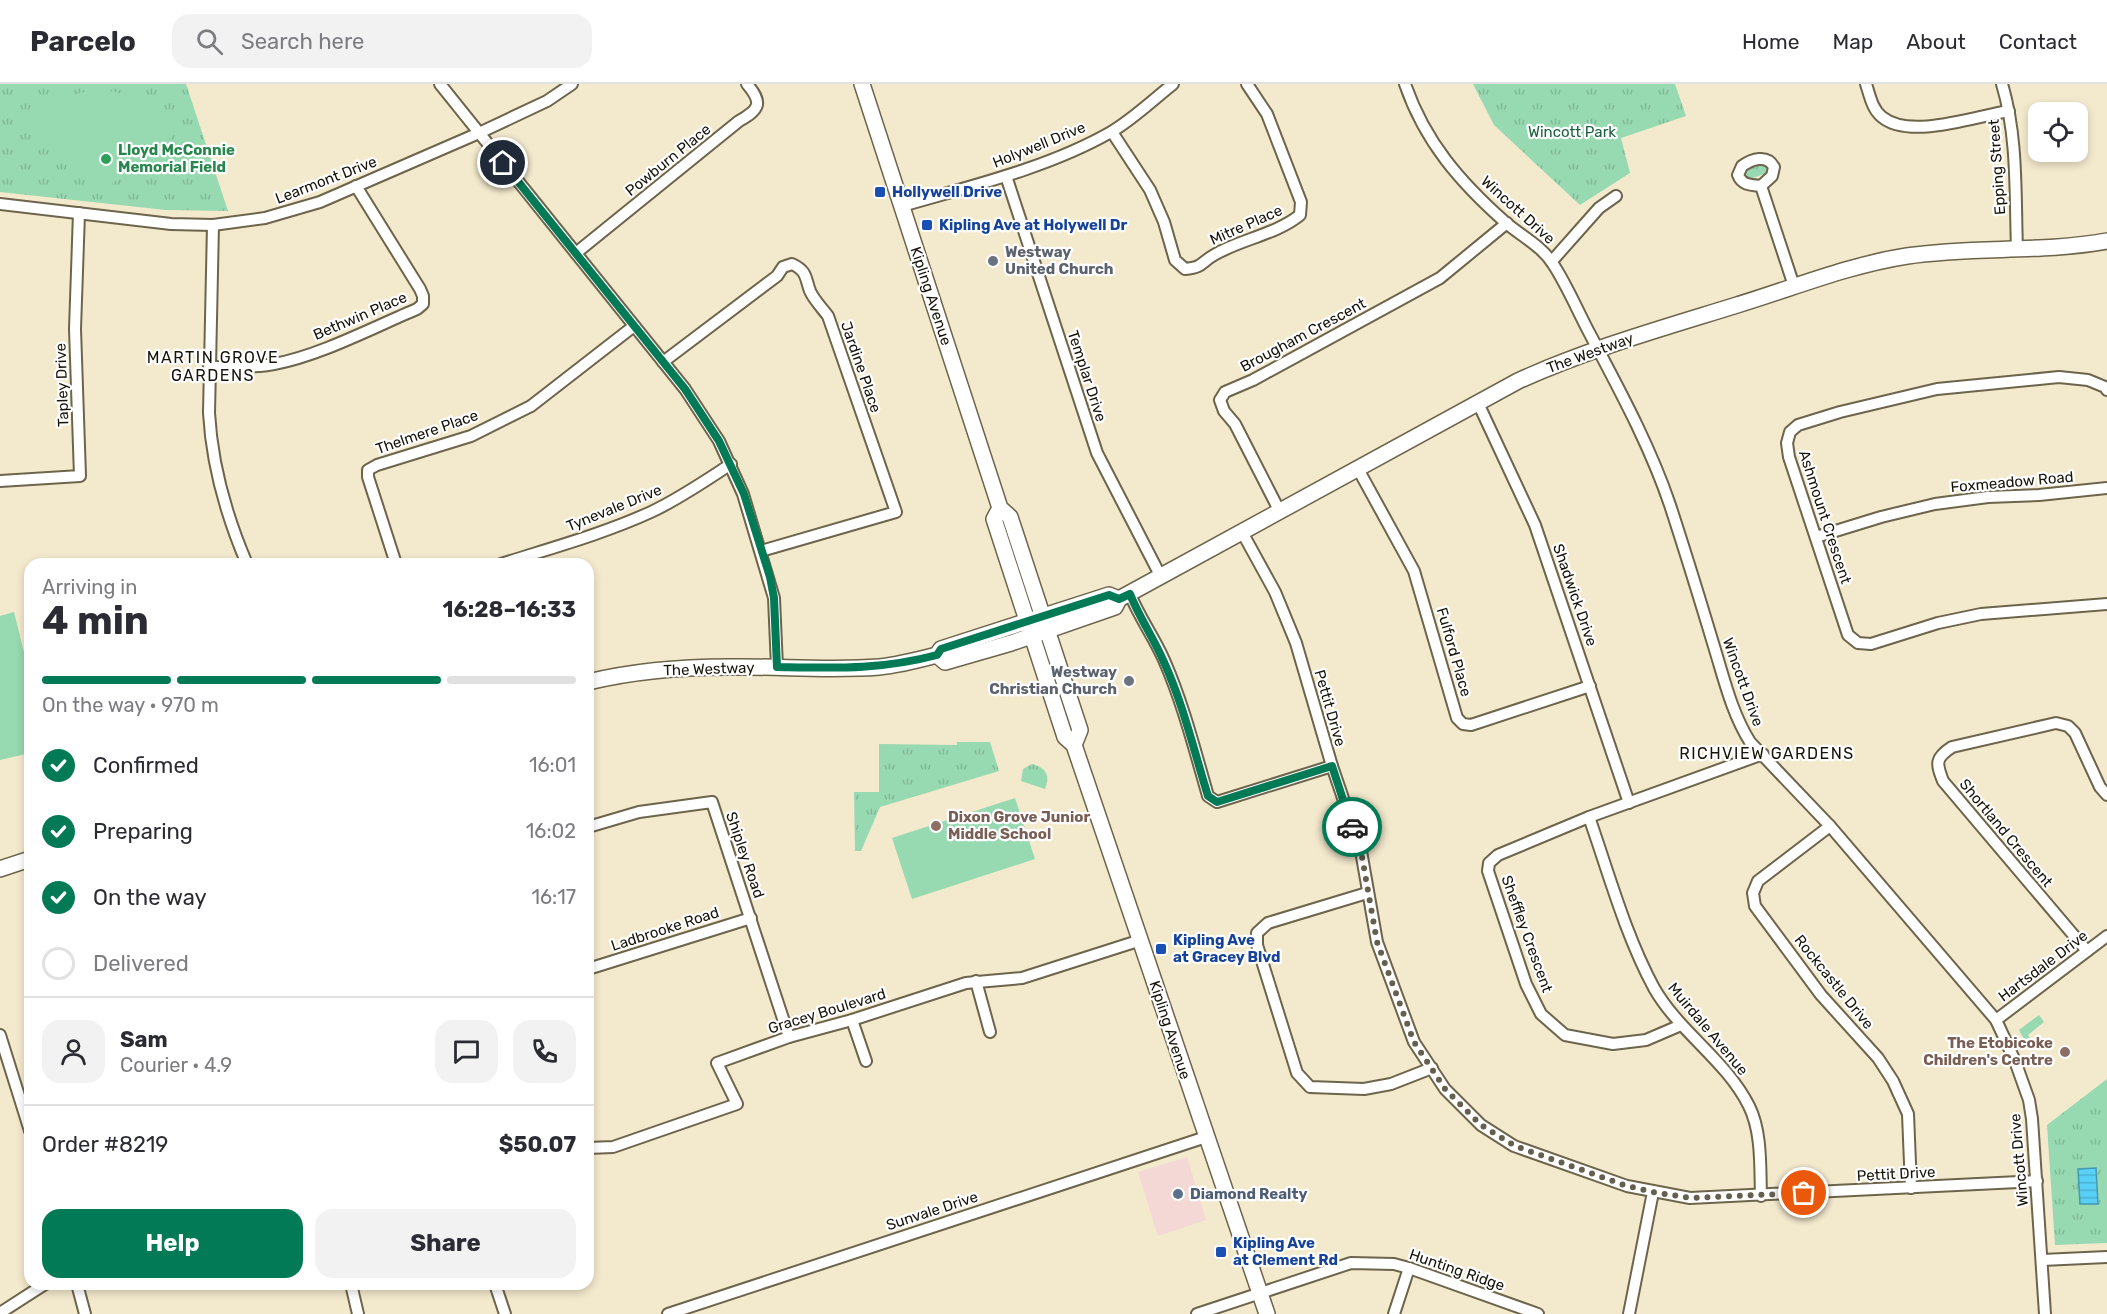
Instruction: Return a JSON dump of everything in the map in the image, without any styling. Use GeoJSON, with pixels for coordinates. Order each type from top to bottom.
{"type":"FeatureCollection","features":[{"type":"Feature","properties":{"kind":"main road","name":"Kipling Avenue"},"geometry":{"type":"LineString","coordinates":[[862,84],[1000,508],[1010,517],[1080,730],[1074,745]]}},
{"type":"Feature","properties":{"kind":"main road","name":"The Westway"},"geometry":{"type":"LineString","coordinates":[[937,655],[945,662],[1032,636],[1115,607],[1125,596],[1478,403],[1548,367],[1598,349],[1854,267],[1907,256],[1964,250],[2070,246],[2107,241]]}},
{"type":"Feature","properties":{"kind":"main road","name":"Kipling Avenue"},"geometry":{"type":"LineString","coordinates":[[1000,508],[994,519],[1065,737],[1074,745],[1268,1314]]}},
{"type":"Feature","properties":{"kind":"main road","name":"The Westway"},"geometry":{"type":"LineString","coordinates":[[594,681],[680,668],[877,667],[937,655],[941,649],[1109,595],[1125,596]]}},
{"type":"Feature","properties":{"kind":"main road"},"geometry":{"type":"LineString","coordinates":[[0,869],[24,861]]}},
{"type":"Feature","properties":{"kind":"street"},"geometry":{"type":"LineString","coordinates":[[440,84],[696,404],[731,464],[744,494],[774,598],[777,667]]}},
{"type":"Feature","properties":{"kind":"street","name":"Learmont Drive"},"geometry":{"type":"LineString","coordinates":[[0,204],[171,224],[213,225],[244,222],[283,214],[320,202],[479,133],[547,100],[572,84]]}},
{"type":"Feature","properties":{"kind":"street","name":"Powburn Place"},"geometry":{"type":"LineString","coordinates":[[576,253],[739,121],[751,114],[758,106],[758,98],[747,84]]}},
{"type":"Feature","properties":{"kind":"street","name":"Holywell Drive"},"geometry":{"type":"LineString","coordinates":[[902,206],[1006,176],[1061,155],[1112,132],[1173,84]]}},
{"type":"Feature","properties":{"kind":"street","name":"Mitre Place"},"geometry":{"type":"LineString","coordinates":[[1112,132],[1150,190],[1164,222],[1174,261],[1185,269],[1198,268],[1213,255],[1289,224],[1300,215],[1301,202],[1267,114],[1247,84]]}},
{"type":"Feature","properties":{"kind":"street","name":"Wincott Drive"},"geometry":{"type":"LineString","coordinates":[[1405,84],[1411,101],[1429,135],[1450,167],[1507,223],[1543,251],[1552,261],[1571,293],[1648,450],[1663,487],[1737,720],[1750,742],[1830,826],[1996,1020],[2015,1061],[2028,1100],[2037,1181],[2045,1314]]}},
{"type":"Feature","properties":{"kind":"street"},"geometry":{"type":"LineString","coordinates":[[1866,84],[1873,106],[1881,116],[1904,127],[1964,122],[2008,111]]}},
{"type":"Feature","properties":{"kind":"street","name":"Epping Street"},"geometry":{"type":"LineString","coordinates":[[2002,84],[2012,140],[2017,249]]}},
{"type":"Feature","properties":{"kind":"street","name":"Templar Drive"},"geometry":{"type":"LineString","coordinates":[[1006,176],[1097,453],[1161,577]]}},
{"type":"Feature","properties":{"kind":"street","name":"Bethwin Place"},"geometry":{"type":"LineString","coordinates":[[209,367],[255,366],[303,357],[417,309],[423,304],[420,289],[356,186]]}},
{"type":"Feature","properties":{"kind":"street"},"geometry":{"type":"LineString","coordinates":[[1761,186],[1794,286]]}},
{"type":"Feature","properties":{"kind":"street"},"geometry":{"type":"LineString","coordinates":[[1552,261],[1599,208],[1616,196]]}},
{"type":"Feature","properties":{"kind":"street","name":"Tapley Drive"},"geometry":{"type":"LineString","coordinates":[[0,481],[80,476],[75,330],[79,213]]}},
{"type":"Feature","properties":{"kind":"street","name":"Brougham Crescent"},"geometry":{"type":"LineString","coordinates":[[1280,512],[1235,423],[1224,411],[1220,400],[1225,392],[1263,374],[1440,278],[1507,223]]}},
{"type":"Feature","properties":{"kind":"street"},"geometry":{"type":"LineString","coordinates":[[213,225],[209,367],[210,439],[219,488],[244,558]]}},
{"type":"Feature","properties":{"kind":"street","name":"Jardine Place"},"geometry":{"type":"LineString","coordinates":[[663,362],[777,276],[783,267],[792,264],[801,268],[811,293],[828,316],[896,512],[761,551]]}},
{"type":"Feature","properties":{"kind":"street","name":"Thelmere Place"},"geometry":{"type":"LineString","coordinates":[[394,558],[368,477],[368,470],[377,465],[471,436],[531,406],[634,326]]}},
{"type":"Feature","properties":{"kind":"street","name":"Ashmount Crescent"},"geometry":{"type":"LineString","coordinates":[[2107,390],[2088,380],[2059,377],[1936,389],[1840,412],[1798,425],[1790,432],[1786,443],[1848,635],[1858,643],[1871,644],[1938,623],[1981,614],[2107,604]]}},
{"type":"Feature","properties":{"kind":"street","name":"Shadwick Drive"},"geometry":{"type":"LineString","coordinates":[[1478,403],[1535,525],[1629,803]]}},
{"type":"Feature","properties":{"kind":"street","name":"Tynevale Drive"},"geometry":{"type":"LineString","coordinates":[[520,558],[600,532],[651,512],[678,498],[731,464]]}},
{"type":"Feature","properties":{"kind":"street","name":"Fulford Place"},"geometry":{"type":"LineString","coordinates":[[1358,469],[1414,571],[1457,718],[1463,724],[1471,725],[1590,686]]}},
{"type":"Feature","properties":{"kind":"street","name":"Foxmeadow Road"},"geometry":{"type":"LineString","coordinates":[[1816,537],[1881,517],[1935,504],[1988,497],[2039,495],[2107,488]]}},
{"type":"Feature","properties":{"kind":"street","name":"Pettit Drive"},"geometry":{"type":"LineString","coordinates":[[1242,532],[1275,592],[1296,643],[1332,766],[1361,851],[1377,942],[1414,1042],[1445,1089],[1481,1125],[1515,1146],[1627,1186],[1690,1198],[2037,1181]]}},
{"type":"Feature","properties":{"kind":"street"},"geometry":{"type":"LineString","coordinates":[[1125,596],[1138,613],[1164,661],[1189,731],[1208,796],[1217,802],[1332,766]]}},
{"type":"Feature","properties":{"kind":"street","name":"Shortland Crescent"},"geometry":{"type":"LineString","coordinates":[[2086,951],[1942,781],[1937,766],[1941,754],[1952,747],[2056,723],[2068,726],[2074,733],[2100,787],[2107,795]]}},
{"type":"Feature","properties":{"kind":"street","name":"Sheffley Crescent"},"geometry":{"type":"LineString","coordinates":[[1681,1025],[1646,1040],[1613,1044],[1565,1035],[1541,1014],[1526,984],[1488,871],[1489,863],[1498,855],[1589,817],[1763,754]]}},
{"type":"Feature","properties":{"kind":"street","name":"Shipley Road"},"geometry":{"type":"LineString","coordinates":[[594,825],[639,812],[712,802],[789,1037]]}},
{"type":"Feature","properties":{"kind":"street","name":"Muirdale Avenue"},"geometry":{"type":"LineString","coordinates":[[1589,817],[1635,950],[1656,991],[1681,1025],[1731,1078],[1750,1107],[1758,1139],[1761,1196]]}},
{"type":"Feature","properties":{"kind":"street","name":"Rockcastle Drive"},"geometry":{"type":"LineString","coordinates":[[1830,826],[1758,881],[1753,893],[1755,906],[1821,995],[1878,1058],[1893,1082],[1908,1114],[1911,1188]]}},
{"type":"Feature","properties":{"kind":"street"},"geometry":{"type":"LineString","coordinates":[[1367,893],[1268,923],[1257,933],[1257,945],[1297,1073],[1310,1087],[1364,1089],[1391,1084],[1432,1068]]}},
{"type":"Feature","properties":{"kind":"street","name":"Ladbrooke Road"},"geometry":{"type":"LineString","coordinates":[[594,967],[751,918]]}},
{"type":"Feature","properties":{"kind":"street","name":"Hartsdale Drive"},"geometry":{"type":"LineString","coordinates":[[1996,1020],[2107,936]]}},
{"type":"Feature","properties":{"kind":"street","name":"Gracey Boulevard"},"geometry":{"type":"LineString","coordinates":[[594,1148],[613,1147],[737,1104],[717,1063],[789,1037],[976,981],[1022,978],[1141,940]]}},
{"type":"Feature","properties":{"kind":"street"},"geometry":{"type":"LineString","coordinates":[[976,981],[990,1032]]}},
{"type":"Feature","properties":{"kind":"street"},"geometry":{"type":"LineString","coordinates":[[852,1020],[866,1061]]}},
{"type":"Feature","properties":{"kind":"street"},"geometry":{"type":"LineString","coordinates":[[0,1035],[24,1112]]}},
{"type":"Feature","properties":{"kind":"street","name":"Sunvale Drive"},"geometry":{"type":"LineString","coordinates":[[668,1314],[1206,1137]]}},
{"type":"Feature","properties":{"kind":"street"},"geometry":{"type":"LineString","coordinates":[[1629,1314],[1653,1192]]}},
{"type":"Feature","properties":{"kind":"street"},"geometry":{"type":"LineString","coordinates":[[2042,1260],[2107,1257]]}},
{"type":"Feature","properties":{"kind":"street","name":"Hunting Ridge"},"geometry":{"type":"LineString","coordinates":[[1197,1314],[1351,1263],[1394,1264],[1409,1268],[1538,1314]]}},
{"type":"Feature","properties":{"kind":"street"},"geometry":{"type":"LineString","coordinates":[[1394,1314],[1409,1268]]}},
{"type":"Feature","properties":{"kind":"street"},"geometry":{"type":"LineString","coordinates":[[0,1313],[36,1290]]}},
{"type":"Feature","properties":{"kind":"street"},"geometry":{"type":"LineString","coordinates":[[78,1290],[85,1314]]}},
{"type":"Feature","properties":{"kind":"street"},"geometry":{"type":"LineString","coordinates":[[352,1290],[358,1314]]}},
{"type":"Feature","properties":{"kind":"street"},"geometry":{"type":"LineString","coordinates":[[497,1290],[505,1314]]}},
{"type":"Feature","properties":{"kind":"shaded area"},"geometry":{"type":"Polygon","coordinates":[[[1187,1157],[1206,1220],[1158,1236],[1138,1172],[1187,1157]]]}},
{"type":"Feature","properties":{"kind":"green space"},"geometry":{"type":"Polygon","coordinates":[[[0,84],[186,84],[228,211],[166,210],[0,192],[0,84]]]}},
{"type":"Feature","properties":{"kind":"green space","name":"Wincott Park"},"geometry":{"type":"Polygon","coordinates":[[[1473,84],[1675,84],[1686,116],[1621,138],[1630,173],[1580,205],[1494,125],[1473,84]]]}},
{"type":"Feature","properties":{"kind":"green space","name":"Lloyd McConnie Memorial Field"},"geometry":{"type":"Polygon","coordinates":[[[107,90],[145,105],[174,135],[103,191],[97,191],[33,120],[67,97],[84,92],[107,90]]]}},
{"type":"Feature","properties":{"kind":"green space"},"geometry":{"type":"Polygon","coordinates":[[[1762,163],[1768,165],[1767,173],[1747,180],[1743,176],[1746,169],[1762,163]]]}},
{"type":"Feature","properties":{"kind":"green space"},"geometry":{"type":"Polygon","coordinates":[[[14,612],[24,653],[24,754],[0,760],[0,616],[14,612]]]}},
{"type":"Feature","properties":{"kind":"green space"},"geometry":{"type":"Polygon","coordinates":[[[957,742],[990,742],[999,771],[880,807],[861,851],[855,851],[854,792],[879,792],[879,744],[957,745],[957,742]]]}},
{"type":"Feature","properties":{"kind":"green space"},"geometry":{"type":"Polygon","coordinates":[[[1032,764],[1046,773],[1045,789],[1021,781],[1023,769],[1032,764]]]}},
{"type":"Feature","properties":{"kind":"green space"},"geometry":{"type":"Polygon","coordinates":[[[1015,798],[1035,859],[912,899],[892,838],[1015,798]]]}},
{"type":"Feature","properties":{"kind":"green space"},"geometry":{"type":"Polygon","coordinates":[[[2039,1015],[2044,1022],[2028,1035],[2030,1038],[2025,1041],[2019,1030],[2039,1015]]]}},
{"type":"Feature","properties":{"kind":"green space"},"geometry":{"type":"Polygon","coordinates":[[[2107,1079],[2107,1243],[2055,1245],[2047,1125],[2107,1079]]]}},
{"type":"Feature","properties":{"kind":"water"},"geometry":{"type":"Polygon","coordinates":[[[2096,1168],[2098,1204],[2080,1204],[2078,1169],[2096,1168]]]}},
{"type":"Feature","properties":{"kind":"way so far"},"geometry":{"type":"LineString","coordinates":[[1352,827],[1361,851],[1377,942],[1414,1042],[1445,1089],[1481,1125],[1515,1146],[1627,1186],[1653,1192],[1690,1198],[1804,1193]]}},
{"type":"Feature","properties":{"kind":"place","name":"Lloyd McConnie Memorial Field"},"geometry":{"type":"Point","coordinates":[106,159]}},
{"type":"Feature","properties":{"kind":"place","name":"Hollywell Drive"},"geometry":{"type":"Point","coordinates":[880,192]}},
{"type":"Feature","properties":{"kind":"place","name":"Kipling Ave at Holywell Dr"},"geometry":{"type":"Point","coordinates":[927,225]}},
{"type":"Feature","properties":{"kind":"place","name":"Westway United Church"},"geometry":{"type":"Point","coordinates":[993,261]}},
{"type":"Feature","properties":{"kind":"place","name":"Westway Christian Church"},"geometry":{"type":"Point","coordinates":[1129,681]}},
{"type":"Feature","properties":{"kind":"place","name":"Dixon Grove Junior Middle School"},"geometry":{"type":"Point","coordinates":[936,826]}},
{"type":"Feature","properties":{"kind":"place","name":"Kipling Ave at Gracey Blvd"},"geometry":{"type":"Point","coordinates":[1161,949]}},
{"type":"Feature","properties":{"kind":"place","name":"The Etobicoke Children's Centre"},"geometry":{"type":"Point","coordinates":[2065,1052]}},
{"type":"Feature","properties":{"kind":"place","name":"Diamond Realty"},"geometry":{"type":"Point","coordinates":[1178,1194]}},
{"type":"Feature","properties":{"kind":"place","name":"Kipling Ave at Clement Rd"},"geometry":{"type":"Point","coordinates":[1221,1252]}},
{"type":"Feature","properties":{"kind":"district","name":"MARTIN GROVE GARDENS"},"geometry":{"type":"Point","coordinates":[213,366]}},
{"type":"Feature","properties":{"kind":"district","name":"RICHVIEW GARDENS"},"geometry":{"type":"Point","coordinates":[1767,753]}},
{"type":"Feature","properties":{"kind":"route"},"geometry":{"type":"LineString","coordinates":[[503,163],[685,389],[719,441],[744,494],[770,577],[776,618],[777,667],[860,668],[902,663],[937,655],[941,649],[1064,608],[1109,595],[1119,599],[1130,594],[1164,661],[1189,731],[1208,796],[1217,802],[1332,766],[1352,827]]}}]}
